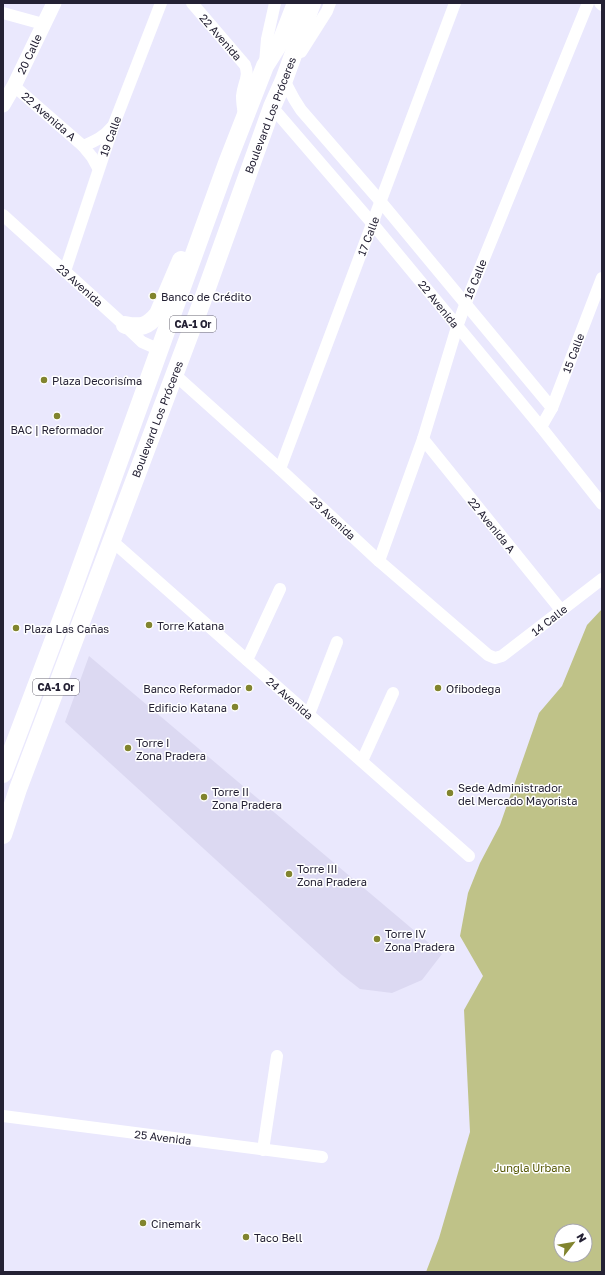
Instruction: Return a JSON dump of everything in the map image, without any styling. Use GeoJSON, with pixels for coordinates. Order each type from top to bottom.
{"type":"FeatureCollection","features":[{"type":"Feature","properties":{"kind":"highway"},"geometry":{"type":"LineString","coordinates":[[265,66],[286,3]]}},
{"type":"Feature","properties":{"kind":"highway","name":"Boulevard Los Próceres"},"geometry":{"type":"LineString","coordinates":[[3,774],[71,594],[227,163],[265,66],[282,39],[296,3]]}},
{"type":"Feature","properties":{"kind":"highway","name":"Boulevard Los Próceres"},"geometry":{"type":"LineString","coordinates":[[3,835],[18,789],[312,3]]}},
{"type":"Feature","properties":{"kind":"highway"},"geometry":{"type":"LineString","coordinates":[[286,75],[301,52],[321,3]]}},
{"type":"Feature","properties":{"kind":"highway"},"geometry":{"type":"LineString","coordinates":[[125,325],[140,327],[146,325],[158,314],[213,175],[227,163]]}},
{"type":"Feature","properties":{"kind":"main road","name":"20 Calle"},"geometry":{"type":"LineString","coordinates":[[3,105],[14,86],[54,3]]}},
{"type":"Feature","properties":{"kind":"street","name":"19 Calle"},"geometry":{"type":"LineString","coordinates":[[64,271],[98,168],[161,3]]}},
{"type":"Feature","properties":{"kind":"street","name":"22 Avenida"},"geometry":{"type":"LineString","coordinates":[[192,3],[245,65],[248,72],[243,87],[242,96],[244,120]]}},
{"type":"Feature","properties":{"kind":"street","name":"Boulevard Los Próceres"},"geometry":{"type":"LineString","coordinates":[[265,66],[266,39],[274,3]]}},
{"type":"Feature","properties":{"kind":"street","name":"Boulevard Los Próceres"},"geometry":{"type":"LineString","coordinates":[[301,52],[327,11],[330,3]]}},
{"type":"Feature","properties":{"kind":"street","name":"17 Calle"},"geometry":{"type":"LineString","coordinates":[[280,469],[455,3]]}},
{"type":"Feature","properties":{"kind":"street","name":"16 Calle"},"geometry":{"type":"LineString","coordinates":[[379,561],[423,439],[465,304],[588,3]]}},
{"type":"Feature","properties":{"kind":"street"},"geometry":{"type":"LineString","coordinates":[[3,13],[44,24]]}},
{"type":"Feature","properties":{"kind":"street","name":"22 Avenida"},"geometry":{"type":"LineString","coordinates":[[286,75],[294,100],[301,110],[381,202],[552,408]]}},
{"type":"Feature","properties":{"kind":"street","name":"22 Avenida A"},"geometry":{"type":"LineString","coordinates":[[14,86],[83,146],[92,157],[98,168]]}},
{"type":"Feature","properties":{"kind":"street","name":"22 Avenida"},"geometry":{"type":"LineString","coordinates":[[272,107],[372,223],[541,427],[602,504]]}},
{"type":"Feature","properties":{"kind":"street","name":"22 Avenida A"},"geometry":{"type":"LineString","coordinates":[[83,146],[96,141],[106,134],[114,124]]}},
{"type":"Feature","properties":{"kind":"street","name":"23 Avenida"},"geometry":{"type":"LineString","coordinates":[[3,216],[142,342],[160,350]]}},
{"type":"Feature","properties":{"kind":"street","name":"15 Calle"},"geometry":{"type":"LineString","coordinates":[[541,427],[552,408],[602,278]]}},
{"type":"Feature","properties":{"kind":"street","name":"23 Avenida"},"geometry":{"type":"LineString","coordinates":[[174,374],[280,469],[379,561],[488,655],[494,658]]}},
{"type":"Feature","properties":{"kind":"street","name":"22 Avenida A"},"geometry":{"type":"LineString","coordinates":[[423,439],[561,610]]}},
{"type":"Feature","properties":{"kind":"street","name":"24 Avenida"},"geometry":{"type":"LineString","coordinates":[[111,540],[469,856]]}},
{"type":"Feature","properties":{"kind":"street","name":"14 Calle"},"geometry":{"type":"LineString","coordinates":[[494,658],[502,656],[602,579]]}},
{"type":"Feature","properties":{"kind":"street"},"geometry":{"type":"LineString","coordinates":[[247,660],[280,589]]}},
{"type":"Feature","properties":{"kind":"street"},"geometry":{"type":"LineString","coordinates":[[309,714],[337,642]]}},
{"type":"Feature","properties":{"kind":"street"},"geometry":{"type":"LineString","coordinates":[[362,761],[393,694]]}},
{"type":"Feature","properties":{"kind":"street"},"geometry":{"type":"LineString","coordinates":[[263,1150],[278,1056]]}},
{"type":"Feature","properties":{"kind":"street","name":"25 Avenida"},"geometry":{"type":"LineString","coordinates":[[3,1116],[322,1157]]}},
{"type":"Feature","properties":{"kind":"shaded area"},"geometry":{"type":"Polygon","coordinates":[[[89,656],[442,954],[422,980],[392,993],[360,989],[342,975],[65,722],[89,656]]]}},
{"type":"Feature","properties":{"kind":"green space","name":"Jungla Urbana"},"geometry":{"type":"Polygon","coordinates":[[[602,609],[602,1272],[426,1272],[439,1238],[470,1132],[464,1010],[483,976],[460,936],[468,893],[480,863],[500,825],[539,713],[562,686],[587,625],[602,609]]]}},
{"type":"Feature","properties":{"kind":"place","name":"Banco de Crédito"},"geometry":{"type":"Point","coordinates":[153,296]}},
{"type":"Feature","properties":{"kind":"place","name":"Plaza Decorisíma"},"geometry":{"type":"Point","coordinates":[44,380]}},
{"type":"Feature","properties":{"kind":"place","name":"BAC | Reformador"},"geometry":{"type":"Point","coordinates":[57,416]}},
{"type":"Feature","properties":{"kind":"place","name":"Torre Katana"},"geometry":{"type":"Point","coordinates":[149,625]}},
{"type":"Feature","properties":{"kind":"place","name":"Plaza Las Cañas"},"geometry":{"type":"Point","coordinates":[16,628]}},
{"type":"Feature","properties":{"kind":"place","name":"Banco Reformador"},"geometry":{"type":"Point","coordinates":[249,688]}},
{"type":"Feature","properties":{"kind":"place","name":"Ofibodega"},"geometry":{"type":"Point","coordinates":[438,688]}},
{"type":"Feature","properties":{"kind":"place","name":"Edificio Katana"},"geometry":{"type":"Point","coordinates":[235,707]}},
{"type":"Feature","properties":{"kind":"place","name":"Torre I Zona Pradera"},"geometry":{"type":"Point","coordinates":[128,748]}},
{"type":"Feature","properties":{"kind":"place","name":"Sede Administrador del Mercado Mayorista"},"geometry":{"type":"Point","coordinates":[450,793]}},
{"type":"Feature","properties":{"kind":"place","name":"Torre II Zona Pradera"},"geometry":{"type":"Point","coordinates":[204,797]}},
{"type":"Feature","properties":{"kind":"place","name":"Torre III Zona Pradera"},"geometry":{"type":"Point","coordinates":[289,874]}},
{"type":"Feature","properties":{"kind":"place","name":"Torre IV Zona Pradera"},"geometry":{"type":"Point","coordinates":[377,939]}},
{"type":"Feature","properties":{"kind":"place","name":"Cinemark"},"geometry":{"type":"Point","coordinates":[143,1223]}},
{"type":"Feature","properties":{"kind":"place","name":"Taco Bell"},"geometry":{"type":"Point","coordinates":[246,1237]}}]}
